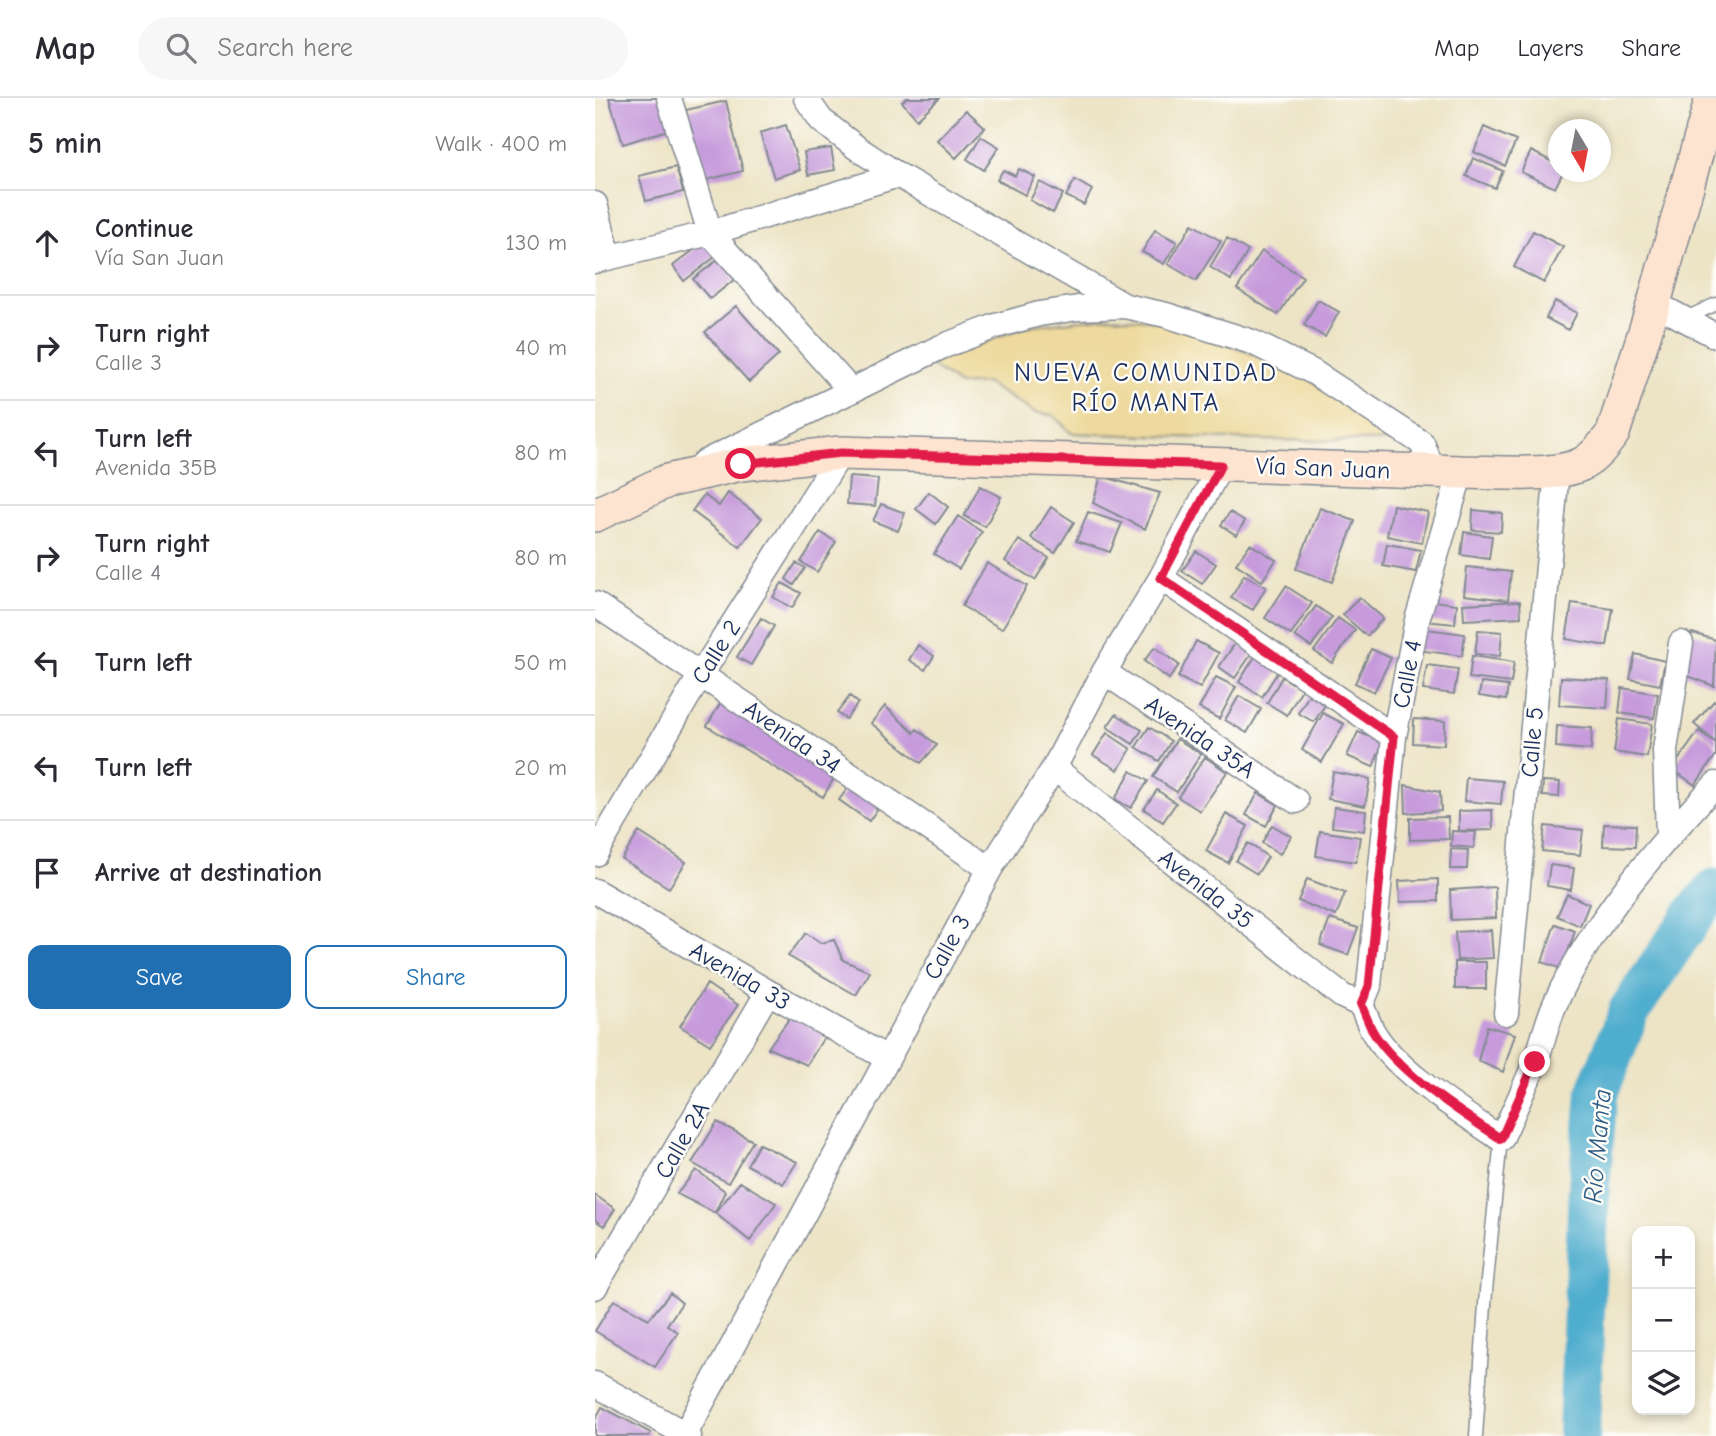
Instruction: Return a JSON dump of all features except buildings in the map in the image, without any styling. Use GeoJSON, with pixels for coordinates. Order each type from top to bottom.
{"type":"FeatureCollection","features":[{"type":"Feature","properties":{"kind":"street"},"geometry":{"type":"LineString","coordinates":[[669,98],[710,233],[851,391]]}},
{"type":"Feature","properties":{"kind":"street"},"geometry":{"type":"LineString","coordinates":[[806,98],[821,120],[898,175],[1125,306],[1166,315],[1252,342],[1313,372],[1422,443],[1447,471]]}},
{"type":"Feature","properties":{"kind":"street","name":"Vía San Juan"},"geometry":{"type":"LineString","coordinates":[[595,515],[667,481],[741,464],[841,453],[1447,471],[1557,471],[1584,463],[1613,433],[1654,303],[1712,98]]}},
{"type":"Feature","properties":{"kind":"street"},"geometry":{"type":"LineString","coordinates":[[595,204],[602,259],[710,233],[898,175]]}},
{"type":"Feature","properties":{"kind":"street"},"geometry":{"type":"LineString","coordinates":[[1654,303],[1716,336]]}},
{"type":"Feature","properties":{"kind":"street"},"geometry":{"type":"LineString","coordinates":[[667,481],[941,347],[996,326],[1039,314],[1125,306]]}},
{"type":"Feature","properties":{"kind":"street","name":"Calle 2"},"geometry":{"type":"LineString","coordinates":[[595,854],[700,676],[841,453]]}},
{"type":"Feature","properties":{"kind":"street","name":"Calle 3"},"geometry":{"type":"LineString","coordinates":[[686,1435],[990,869],[1054,768],[1104,672],[1161,578],[1221,465]]}},
{"type":"Feature","properties":{"kind":"street","name":"Calle 4"},"geometry":{"type":"LineString","coordinates":[[1361,1005],[1369,986],[1394,737],[1447,471]]}},
{"type":"Feature","properties":{"kind":"street","name":"Calle 5"},"geometry":{"type":"LineString","coordinates":[[1506,1013],[1557,471]]}},
{"type":"Feature","properties":{"kind":"street"},"geometry":{"type":"LineString","coordinates":[[1161,578],[1394,737]]}},
{"type":"Feature","properties":{"kind":"street","name":"Avenida 34"},"geometry":{"type":"LineString","coordinates":[[595,604],[990,869]]}},
{"type":"Feature","properties":{"kind":"street"},"geometry":{"type":"LineString","coordinates":[[1668,835],[1665,750],[1681,643]]}},
{"type":"Feature","properties":{"kind":"street","name":"Avenida 35A"},"geometry":{"type":"LineString","coordinates":[[1104,672],[1296,801]]}},
{"type":"Feature","properties":{"kind":"street","name":"Avenida 35"},"geometry":{"type":"LineString","coordinates":[[1054,768],[1342,996],[1361,1005]]}},
{"type":"Feature","properties":{"kind":"street"},"geometry":{"type":"LineString","coordinates":[[1361,1005],[1373,1032],[1394,1057],[1442,1100],[1501,1139],[1535,1062],[1555,1004],[1587,947],[1618,900],[1668,835],[1716,784]]}},
{"type":"Feature","properties":{"kind":"street","name":"Avenida 33"},"geometry":{"type":"LineString","coordinates":[[595,891],[887,1058]]}},
{"type":"Feature","properties":{"kind":"street","name":"Calle 2A"},"geometry":{"type":"LineString","coordinates":[[595,1287],[768,992]]}},
{"type":"Feature","properties":{"kind":"street"},"geometry":{"type":"LineString","coordinates":[[595,1384],[686,1435]]}},
{"type":"Feature","properties":{"kind":"lane"},"geometry":{"type":"LineString","coordinates":[[1683,319],[1716,304]]}},
{"type":"Feature","properties":{"kind":"lane"},"geometry":{"type":"LineString","coordinates":[[1476,1436],[1486,1292],[1501,1139]]}},
{"type":"Feature","properties":{"kind":"sand"},"geometry":{"type":"Polygon","coordinates":[[[1110,317],[1175,322],[1307,377],[1396,441],[1256,440],[1071,433],[1053,415],[1035,413],[986,383],[959,385],[929,364],[1027,326],[1110,317]]]}},
{"type":"Feature","properties":{"kind":"waterway","name":"Río Manta"},"geometry":{"type":"LineString","coordinates":[[1579,1436],[1589,1186],[1597,1094],[1629,1011],[1697,910],[1716,889]]}},
{"type":"Feature","properties":{"kind":"district","name":"NUEVA COMUNIDAD RÍO MANTA"},"geometry":{"type":"Point","coordinates":[1146,387]}},
{"type":"Feature","properties":{"kind":"route"},"geometry":{"type":"LineString","coordinates":[[741,464],[841,453],[1221,465],[1161,578],[1394,737],[1369,986],[1361,1005],[1373,1032],[1394,1057],[1442,1100],[1501,1139],[1535,1062]]}}]}
